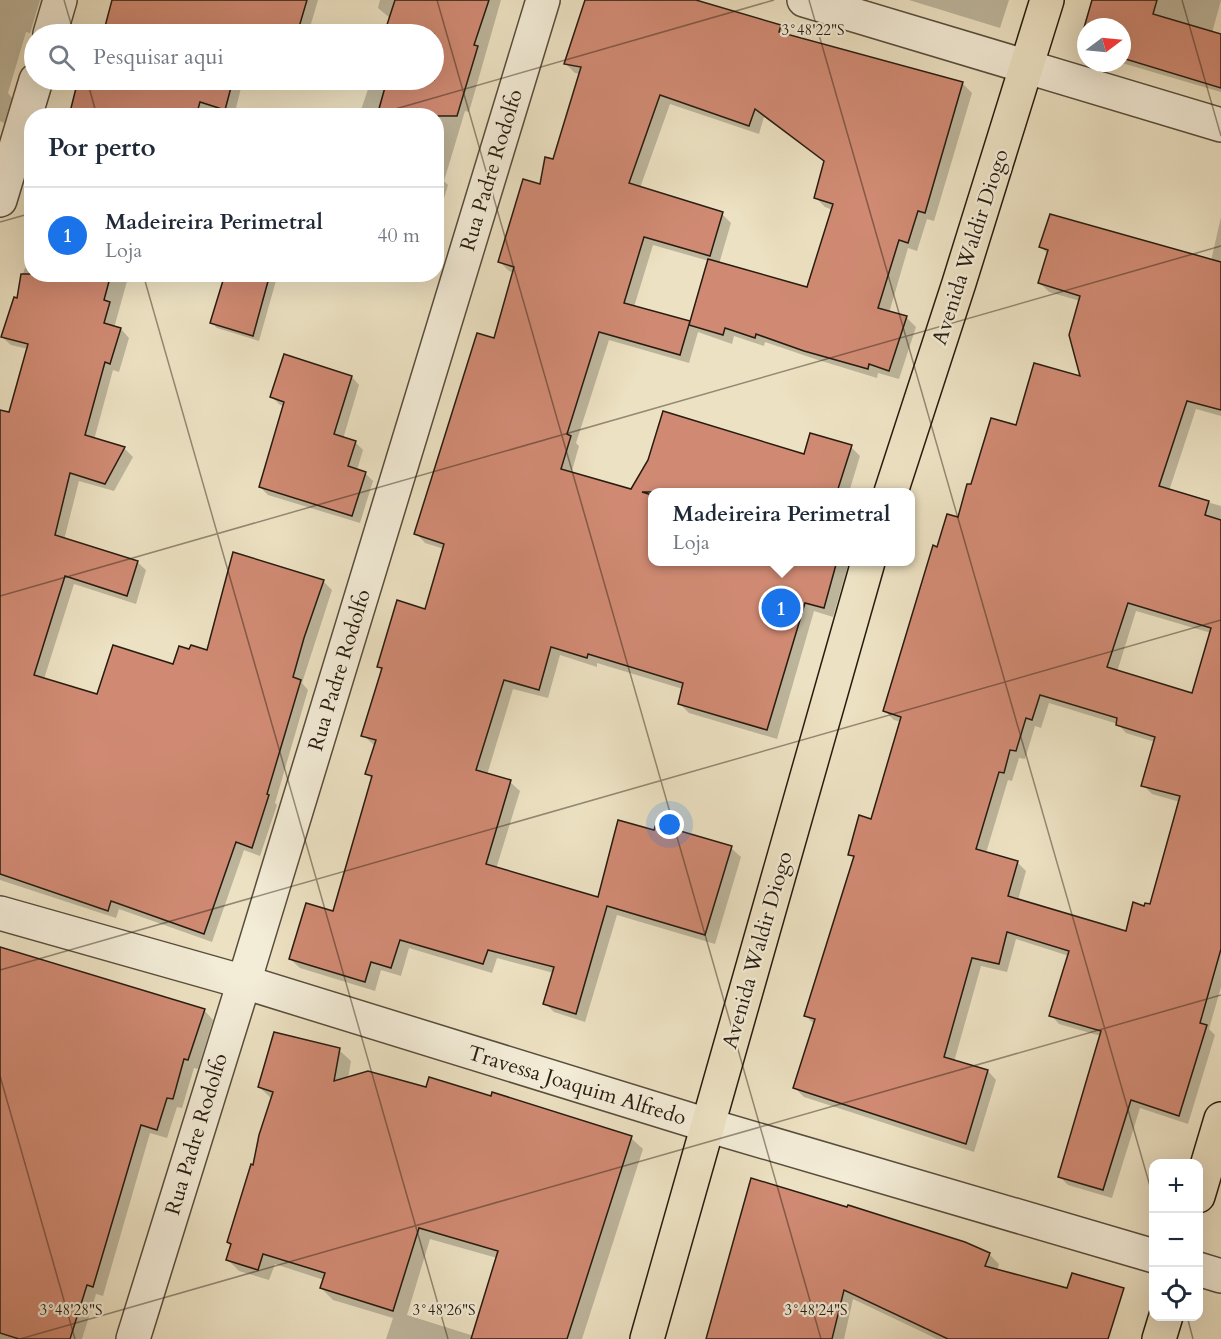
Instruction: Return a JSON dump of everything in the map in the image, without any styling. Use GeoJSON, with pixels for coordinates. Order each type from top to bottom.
{"type":"FeatureCollection","features":[{"type":"Feature","properties":{"kind":"main road","name":"Avenida Waldir Diogo"},"geometry":{"type":"LineString","coordinates":[[892,488],[1028,66],[1047,0]]}},
{"type":"Feature","properties":{"kind":"main road","name":"Avenida Waldir Diogo"},"geometry":{"type":"LineString","coordinates":[[647,1339],[867,566]]}},
{"type":"Feature","properties":{"kind":"main road"},"geometry":{"type":"LineString","coordinates":[[1203,1179],[1221,1119]]}},
{"type":"Feature","properties":{"kind":"main road"},"geometry":{"type":"LineString","coordinates":[[1159,1339],[1165,1321]]}},
{"type":"Feature","properties":{"kind":"street"},"geometry":{"type":"LineString","coordinates":[[53,24],[60,0]]}},
{"type":"Feature","properties":{"kind":"street","name":"Rua Padre Rodolfo"},"geometry":{"type":"LineString","coordinates":[[133,1339],[543,0]]}},
{"type":"Feature","properties":{"kind":"street"},"geometry":{"type":"LineString","coordinates":[[804,0],[1221,125]]}},
{"type":"Feature","properties":{"kind":"street"},"geometry":{"type":"LineString","coordinates":[[28,108],[33,90]]}},
{"type":"Feature","properties":{"kind":"street"},"geometry":{"type":"LineString","coordinates":[[0,200],[24,120]]}},
{"type":"Feature","properties":{"kind":"street","name":"Travessa Joaquim Alfredo"},"geometry":{"type":"LineString","coordinates":[[0,913],[244,982],[708,1125],[1149,1255]]}},
{"type":"Feature","properties":{"kind":"street"},"geometry":{"type":"LineString","coordinates":[[1203,1271],[1221,1276]]}},
{"type":"Feature","properties":{"kind":"building"},"geometry":{"type":"Polygon","coordinates":[[[112,0],[307,0],[300,24],[106,24],[112,0]]]}},
{"type":"Feature","properties":{"kind":"building"},"geometry":{"type":"Polygon","coordinates":[[[395,0],[489,0],[474,45],[478,46],[457,116],[444,116],[444,108],[379,108],[384,90],[444,90],[444,24],[387,24],[395,0]]]}},
{"type":"Feature","properties":{"kind":"building"},"geometry":{"type":"Polygon","coordinates":[[[585,0],[696,0],[781,25],[779,32],[963,82],[925,213],[918,211],[908,243],[899,240],[878,308],[907,316],[889,371],[869,364],[868,369],[804,351],[756,334],[755,338],[725,328],[723,335],[689,325],[708,259],[807,287],[833,204],[814,198],[824,161],[755,109],[749,126],[660,95],[629,183],[723,212],[710,256],[644,237],[624,303],[690,321],[680,355],[599,332],[567,434],[571,436],[561,469],[631,489],[648,460],[663,411],[804,454],[810,433],[852,445],[838,488],[648,488],[648,492],[642,492],[648,494],[648,566],[836,566],[824,608],[805,603],[767,730],[678,704],[683,683],[588,654],[587,658],[551,647],[539,690],[504,680],[476,770],[511,780],[486,864],[598,897],[618,820],[654,830],[656,824],[732,846],[705,935],[607,906],[576,1014],[543,1004],[554,967],[488,950],[483,964],[400,940],[391,968],[371,962],[365,982],[289,959],[306,903],[333,911],[372,776],[365,774],[376,740],[361,736],[382,668],[377,667],[397,600],[425,609],[444,544],[414,534],[477,333],[494,338],[514,267],[498,262],[523,179],[540,184],[545,157],[553,159],[581,67],[564,64],[585,0]]]}},
{"type":"Feature","properties":{"kind":"building"},"geometry":{"type":"Polygon","coordinates":[[[1092,0],[1157,0],[1153,14],[1221,34],[1221,88],[1131,61],[1131,18],[1087,18],[1092,0]]]}},
{"type":"Feature","properties":{"kind":"building"},"geometry":{"type":"Polygon","coordinates":[[[76,90],[230,90],[226,108],[200,102],[198,108],[71,108],[76,90]]]}},
{"type":"Feature","properties":{"kind":"building"},"geometry":{"type":"Polygon","coordinates":[[[1050,214],[1221,262],[1221,410],[1187,401],[1159,486],[1209,501],[1205,515],[1221,520],[1221,949],[1200,1023],[1207,1025],[1179,1116],[1131,1100],[1103,1190],[1058,1177],[1101,1031],[1049,1016],[1069,951],[1007,932],[999,964],[972,958],[944,1057],[988,1070],[966,1144],[793,1088],[815,1019],[804,1016],[854,856],[848,855],[859,815],[871,819],[901,717],[883,711],[933,545],[937,547],[947,514],[958,517],[967,484],[971,484],[991,418],[1016,425],[1034,363],[1080,376],[1069,335],[1080,296],[1038,283],[1048,250],[1039,247],[1050,214]],[[1128,603],[1107,667],[1192,693],[1211,628],[1128,603]],[[1040,695],[1032,720],[1026,718],[1016,751],[1010,750],[1004,773],[999,772],[976,849],[1018,861],[1008,896],[1126,931],[1133,902],[1144,906],[1145,903],[1150,904],[1180,796],[1141,786],[1155,737],[1116,725],[1117,718],[1040,695]]]}},
{"type":"Feature","properties":{"kind":"building"},"geometry":{"type":"Polygon","coordinates":[[[21,274],[24,274],[24,282],[109,282],[104,300],[110,302],[104,323],[121,328],[110,364],[105,362],[85,435],[125,447],[105,484],[70,473],[55,535],[138,561],[127,596],[65,576],[34,675],[97,694],[113,645],[173,664],[179,646],[189,649],[191,645],[207,650],[233,552],[324,580],[293,677],[301,680],[252,848],[236,842],[204,934],[111,901],[108,911],[0,874],[0,410],[9,412],[28,344],[1,337],[14,297],[17,298],[21,274]]]}},
{"type":"Feature","properties":{"kind":"building"},"geometry":{"type":"Polygon","coordinates":[[[223,282],[268,282],[253,336],[210,323],[223,282]]]}},
{"type":"Feature","properties":{"kind":"building"},"geometry":{"type":"Polygon","coordinates":[[[284,354],[352,376],[334,434],[356,441],[348,466],[366,472],[352,516],[259,487],[284,402],[270,397],[284,354]]]}},
{"type":"Feature","properties":{"kind":"building"},"geometry":{"type":"Polygon","coordinates":[[[0,947],[205,1009],[188,1060],[184,1059],[173,1099],[167,1098],[157,1130],[141,1125],[93,1287],[87,1285],[70,1339],[19,1339],[0,1333],[0,947]]]}},
{"type":"Feature","properties":{"kind":"building"},"geometry":{"type":"Polygon","coordinates":[[[274,1032],[340,1048],[334,1081],[368,1071],[426,1087],[429,1077],[491,1096],[492,1092],[632,1136],[567,1339],[471,1339],[498,1251],[419,1228],[393,1311],[320,1288],[325,1273],[263,1254],[258,1270],[226,1260],[231,1244],[227,1242],[251,1164],[253,1165],[259,1135],[273,1092],[258,1087],[274,1032]]]}},
{"type":"Feature","properties":{"kind":"building"},"geometry":{"type":"Polygon","coordinates":[[[751,1178],[847,1207],[848,1205],[965,1242],[990,1253],[985,1266],[1067,1288],[1072,1273],[1124,1288],[1108,1339],[948,1339],[844,1290],[832,1339],[706,1339],[751,1178]]]}},
{"type":"Feature","properties":{"kind":"place","name":"Madeireira Perimetral"},"geometry":{"type":"Point","coordinates":[781,608]}}]}
